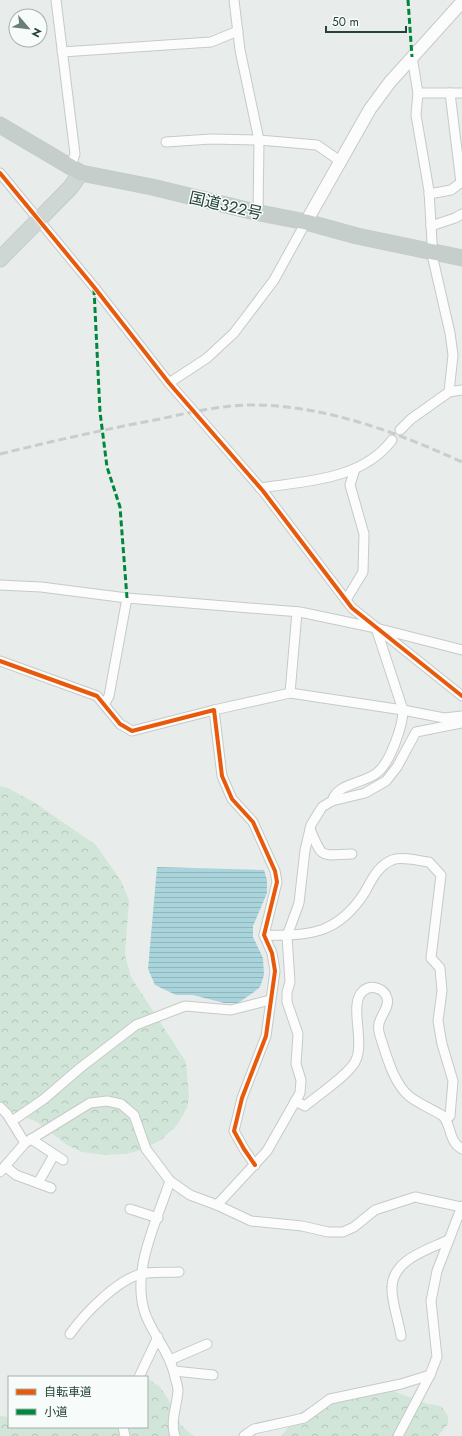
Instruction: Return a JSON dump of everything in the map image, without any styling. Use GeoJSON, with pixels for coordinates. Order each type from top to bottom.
{"type":"FeatureCollection","features":[{"type":"Feature","properties":{"kind":"highway","name":"国道322号"},"geometry":{"type":"LineString","coordinates":[[0,125],[76,169],[258,213],[306,222],[357,236],[462,258]]}},
{"type":"Feature","properties":{"kind":"main road"},"geometry":{"type":"LineString","coordinates":[[0,259],[70,188],[76,169]]}},
{"type":"Feature","properties":{"kind":"street"},"geometry":{"type":"LineString","coordinates":[[56,0],[76,169]]}},
{"type":"Feature","properties":{"kind":"street"},"geometry":{"type":"LineString","coordinates":[[234,0],[238,31],[259,140],[258,213]]}},
{"type":"Feature","properties":{"kind":"street"},"geometry":{"type":"LineString","coordinates":[[169,383],[207,358],[234,334],[274,280],[370,109],[390,82],[462,2]]}},
{"type":"Feature","properties":{"kind":"street"},"geometry":{"type":"LineString","coordinates":[[62,52],[211,42],[238,31]]}},
{"type":"Feature","properties":{"kind":"street"},"geometry":{"type":"LineString","coordinates":[[412,57],[418,93],[416,115],[429,194],[432,251],[452,348],[449,392]]}},
{"type":"Feature","properties":{"kind":"street"},"geometry":{"type":"LineString","coordinates":[[429,194],[451,190],[461,183],[450,92]]}},
{"type":"Feature","properties":{"kind":"street"},"geometry":{"type":"LineString","coordinates":[[418,93],[462,92]]}},
{"type":"Feature","properties":{"kind":"street"},"geometry":{"type":"LineString","coordinates":[[166,142],[210,139],[259,140],[317,145],[340,161]]}},
{"type":"Feature","properties":{"kind":"street"},"geometry":{"type":"LineString","coordinates":[[0,173],[40,220],[169,383],[260,488],[352,608],[462,696]]}},
{"type":"Feature","properties":{"kind":"street"},"geometry":{"type":"LineString","coordinates":[[431,226],[456,218],[462,214]]}},
{"type":"Feature","properties":{"kind":"street"},"geometry":{"type":"LineString","coordinates":[[400,430],[412,419],[449,392],[462,390]]}},
{"type":"Feature","properties":{"kind":"street"},"geometry":{"type":"LineString","coordinates":[[260,488],[338,475],[355,469],[384,450],[392,440]]}},
{"type":"Feature","properties":{"kind":"street"},"geometry":{"type":"LineString","coordinates":[[346,600],[362,572],[364,534],[350,485],[355,469]]}},
{"type":"Feature","properties":{"kind":"street"},"geometry":{"type":"LineString","coordinates":[[0,585],[42,587],[126,598],[297,612],[376,628],[462,650]]}},
{"type":"Feature","properties":{"kind":"street"},"geometry":{"type":"LineString","coordinates":[[105,703],[109,696],[126,598]]}},
{"type":"Feature","properties":{"kind":"street"},"geometry":{"type":"LineString","coordinates":[[290,693],[297,612]]}},
{"type":"Feature","properties":{"kind":"street"},"geometry":{"type":"LineString","coordinates":[[332,800],[334,795],[339,790],[366,780],[378,773],[386,762],[403,719],[403,710],[376,628]]}},
{"type":"Feature","properties":{"kind":"street"},"geometry":{"type":"LineString","coordinates":[[0,662],[97,696],[105,703],[120,724],[132,731],[214,710],[290,693],[403,710],[444,718],[462,716]]}},
{"type":"Feature","properties":{"kind":"street"},"geometry":{"type":"LineString","coordinates":[[214,710],[222,776],[225,786],[232,799],[253,822],[275,871],[277,882],[264,935],[272,953],[275,971],[266,1036],[242,1098],[234,1131],[244,1150],[255,1165]]}},
{"type":"Feature","properties":{"kind":"street"},"geometry":{"type":"LineString","coordinates":[[217,1205],[267,1151],[300,1093],[301,1080],[296,1064],[298,1034],[287,1002],[287,992],[290,982],[287,936],[299,903],[305,850],[310,829],[322,807],[332,800],[365,793],[386,781],[397,767],[416,732],[462,723]]}},
{"type":"Feature","properties":{"kind":"street"},"geometry":{"type":"LineString","coordinates":[[310,829],[319,852],[324,855],[352,854]]}},
{"type":"Feature","properties":{"kind":"street"},"geometry":{"type":"LineString","coordinates":[[264,935],[287,936],[332,927],[350,913],[375,874],[384,864],[394,859],[429,862],[441,875],[431,958],[440,968],[442,991],[438,1021],[442,1044],[458,1083],[450,1116],[446,1119]]}},
{"type":"Feature","properties":{"kind":"street"},"geometry":{"type":"LineString","coordinates":[[295,1101],[305,1106],[331,1085],[355,1062],[359,1050],[358,999],[363,991],[370,987],[378,988],[388,999],[388,1004],[378,1025],[386,1057],[392,1070],[408,1095],[446,1119],[451,1138],[462,1149]]}},
{"type":"Feature","properties":{"kind":"street"},"geometry":{"type":"LineString","coordinates":[[12,1121],[44,1099],[80,1068],[136,1025],[185,1006],[231,1010],[270,1000]]}},
{"type":"Feature","properties":{"kind":"street"},"geometry":{"type":"LineString","coordinates":[[51,1188],[3,1169],[28,1141],[90,1103],[107,1101],[121,1104],[134,1115],[146,1149],[170,1181],[190,1195],[217,1205],[251,1221],[302,1226],[328,1232],[343,1232],[354,1227],[375,1210],[415,1197],[462,1206],[437,1270],[431,1301],[437,1357],[430,1374],[398,1436]]}},
{"type":"Feature","properties":{"kind":"street"},"geometry":{"type":"LineString","coordinates":[[0,1107],[28,1141],[63,1160]]}},
{"type":"Feature","properties":{"kind":"street"},"geometry":{"type":"LineString","coordinates":[[38,1183],[54,1154]]}},
{"type":"Feature","properties":{"kind":"street"},"geometry":{"type":"LineString","coordinates":[[170,1181],[141,1274],[141,1289],[144,1311],[170,1360],[174,1371],[178,1390],[173,1430],[175,1436]]}},
{"type":"Feature","properties":{"kind":"street"},"geometry":{"type":"LineString","coordinates":[[130,1209],[158,1218]]}},
{"type":"Feature","properties":{"kind":"street"},"geometry":{"type":"LineString","coordinates":[[401,1336],[392,1287],[394,1274],[399,1267],[409,1259],[448,1240]]}},
{"type":"Feature","properties":{"kind":"street"},"geometry":{"type":"LineString","coordinates":[[70,1334],[79,1321],[99,1301],[125,1282],[141,1274],[179,1272]]}},
{"type":"Feature","properties":{"kind":"street"},"geometry":{"type":"LineString","coordinates":[[139,1376],[158,1337]]}},
{"type":"Feature","properties":{"kind":"street"},"geometry":{"type":"LineString","coordinates":[[170,1360],[206,1344]]}},
{"type":"Feature","properties":{"kind":"street"},"geometry":{"type":"LineString","coordinates":[[174,1371],[213,1375]]}},
{"type":"Feature","properties":{"kind":"street"},"geometry":{"type":"LineString","coordinates":[[244,1436],[254,1429],[304,1418],[330,1399],[401,1384],[430,1374]]}},
{"type":"Feature","properties":{"kind":"green space"},"geometry":{"type":"Polygon","coordinates":[[[0,786],[8,788],[35,803],[96,845],[121,881],[129,900],[125,955],[131,977],[186,1062],[189,1097],[187,1108],[177,1125],[161,1140],[141,1150],[126,1154],[105,1155],[82,1152],[67,1145],[37,1122],[0,1106],[0,786]]]}},
{"type":"Feature","properties":{"kind":"green space"},"geometry":{"type":"Polygon","coordinates":[[[148,1379],[160,1387],[181,1425],[193,1436],[0,1436],[0,1416],[8,1417],[8,1428],[148,1428],[148,1379]]]}},
{"type":"Feature","properties":{"kind":"green space"},"geometry":{"type":"Polygon","coordinates":[[[390,1390],[428,1404],[441,1406],[448,1416],[448,1424],[438,1436],[281,1436],[301,1412],[343,1391],[390,1390]]]}},
{"type":"Feature","properties":{"kind":"water"},"geometry":{"type":"Polygon","coordinates":[[[157,867],[264,870],[267,880],[267,893],[253,926],[253,937],[263,958],[264,975],[260,987],[238,1003],[224,1003],[193,995],[176,995],[155,985],[148,969],[157,867]]]}},
{"type":"Feature","properties":{"kind":"railway"},"geometry":{"type":"LineString","coordinates":[[0,454],[80,435],[197,411],[222,407],[259,405],[312,411],[363,423],[413,441],[462,462]]}},
{"type":"Feature","properties":{"kind":"marked path"},"geometry":{"type":"LineString","coordinates":[[408,0],[412,57]]}},
{"type":"Feature","properties":{"kind":"marked path"},"geometry":{"type":"LineString","coordinates":[[94,289],[100,412],[107,467],[120,507],[127,598]]}},
{"type":"Feature","properties":{"kind":"cycle path"},"geometry":{"type":"LineString","coordinates":[[0,173],[94,287],[169,383],[263,491],[352,608],[462,696]]}},
{"type":"Feature","properties":{"kind":"cycle path"},"geometry":{"type":"LineString","coordinates":[[0,661],[97,696],[120,724],[132,731],[214,710],[222,776],[232,799],[253,822],[275,871],[277,882],[264,935],[272,953],[275,971],[266,1036],[242,1098],[234,1131],[255,1165]]}}]}
